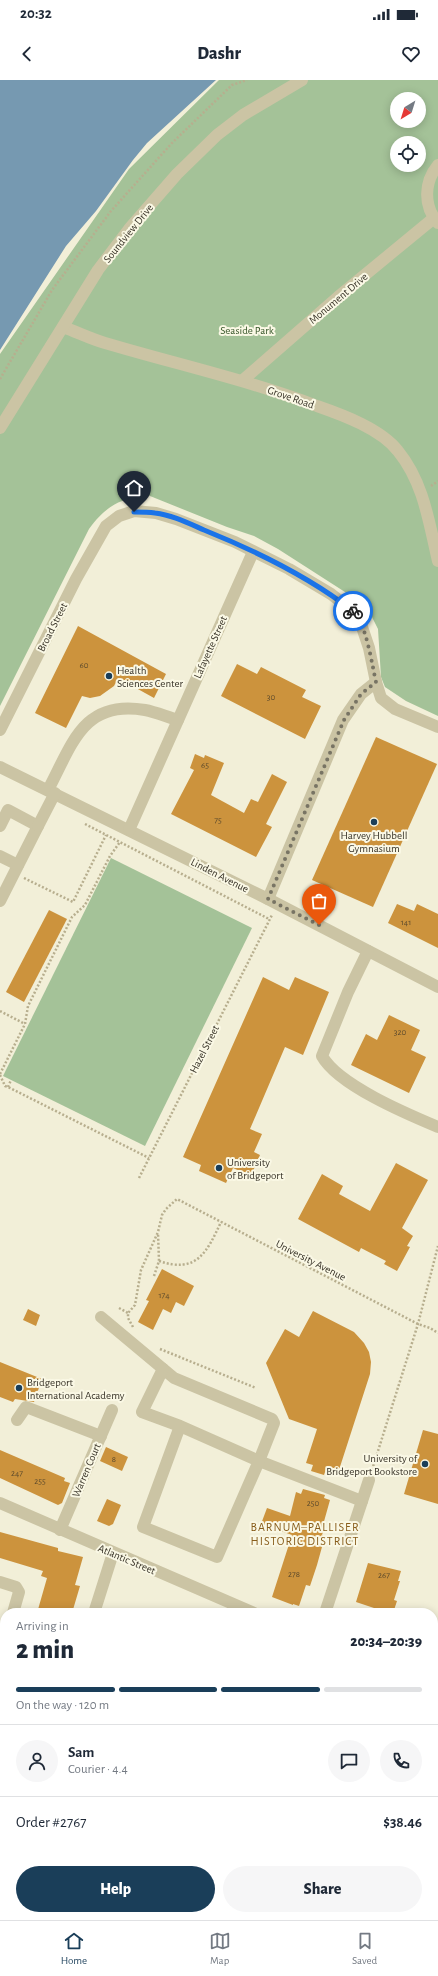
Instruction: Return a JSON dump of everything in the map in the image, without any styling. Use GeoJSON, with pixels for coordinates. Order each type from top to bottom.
{"type":"FeatureCollection","features":[{"type":"Feature","properties":{"kind":"street","name":"Soundview Drive"},"geometry":{"type":"LineString","coordinates":[[0,428],[98,270],[129,229],[177,174],[217,135],[243,115],[302,80]]}},
{"type":"Feature","properties":{"kind":"street","name":"Monument Drive"},"geometry":{"type":"LineString","coordinates":[[243,380],[338,297],[436,221],[427,200],[427,189],[430,177],[438,165]]}},
{"type":"Feature","properties":{"kind":"street","name":"Grove Road"},"geometry":{"type":"LineString","coordinates":[[63,327],[103,343],[243,380],[342,415],[374,432],[397,450],[411,469],[425,503],[438,561]]}},
{"type":"Feature","properties":{"kind":"street","name":"Broad Street"},"geometry":{"type":"LineString","coordinates":[[0,730],[76,579],[106,526],[119,516],[134,512],[156,513],[176,518],[235,542],[253,552]]}},
{"type":"Feature","properties":{"kind":"street"},"geometry":{"type":"LineString","coordinates":[[253,552],[289,569],[325,590],[358,615],[369,648],[381,698],[394,709],[438,727]]}},
{"type":"Feature","properties":{"kind":"street","name":"Lafayette Street"},"geometry":{"type":"LineString","coordinates":[[126,828],[178,720],[253,552]]}},
{"type":"Feature","properties":{"kind":"street"},"geometry":{"type":"LineString","coordinates":[[268,899],[344,720],[361,694],[376,682]]}},
{"type":"Feature","properties":{"kind":"street"},"geometry":{"type":"LineString","coordinates":[[0,901],[38,826],[51,792],[77,736],[86,724],[94,717],[108,711],[127,708],[146,710],[178,720]]}},
{"type":"Feature","properties":{"kind":"street","name":"Linden Avenue"},"geometry":{"type":"LineString","coordinates":[[0,766],[268,899],[438,987]]}},
{"type":"Feature","properties":{"kind":"street"},"geometry":{"type":"LineString","coordinates":[[0,826],[8,810],[38,826]]}},
{"type":"Feature","properties":{"kind":"street"},"geometry":{"type":"LineString","coordinates":[[0,856],[16,869]]}},
{"type":"Feature","properties":{"kind":"street"},"geometry":{"type":"LineString","coordinates":[[368,951],[348,992],[322,1056],[325,1062],[342,1077],[358,1087],[401,1112],[438,1127]]}},
{"type":"Feature","properties":{"kind":"street"},"geometry":{"type":"LineString","coordinates":[[101,1317],[174,1378],[272,1419],[274,1423],[217,1557],[143,1527],[180,1426]]}},
{"type":"Feature","properties":{"kind":"street"},"geometry":{"type":"LineString","coordinates":[[163,1369],[142,1412],[180,1426],[258,1462],[362,1501]]}},
{"type":"Feature","properties":{"kind":"street"},"geometry":{"type":"LineString","coordinates":[[17,1420],[26,1407],[101,1436]]}},
{"type":"Feature","properties":{"kind":"street","name":"Warren Court"},"geometry":{"type":"LineString","coordinates":[[60,1530],[112,1410]]}},
{"type":"Feature","properties":{"kind":"street"},"geometry":{"type":"LineString","coordinates":[[327,1608],[369,1480]]}},
{"type":"Feature","properties":{"kind":"street","name":"Atlantic Street"},"geometry":{"type":"LineString","coordinates":[[0,1504],[242,1608]]}},
{"type":"Feature","properties":{"kind":"street"},"geometry":{"type":"LineString","coordinates":[[96,1608],[113,1553]]}},
{"type":"Feature","properties":{"kind":"street"},"geometry":{"type":"LineString","coordinates":[[0,1582],[16,1587],[19,1592],[15,1608]]}},
{"type":"Feature","properties":{"kind":"path"},"geometry":{"type":"LineString","coordinates":[[0,379],[52,290],[111,211],[172,143],[232,85],[247,80]]}},
{"type":"Feature","properties":{"kind":"path"},"geometry":{"type":"LineString","coordinates":[[81,822],[120,842]]}},
{"type":"Feature","properties":{"kind":"path"},"geometry":{"type":"LineString","coordinates":[[126,828],[120,842],[110,856],[85,905],[72,917],[28,1006],[25,1024],[0,1075],[5,1086],[149,1158]]}},
{"type":"Feature","properties":{"kind":"path"},"geometry":{"type":"LineString","coordinates":[[16,869],[73,902],[106,835]]}},
{"type":"Feature","properties":{"kind":"path","name":"Hazel Street"},"geometry":{"type":"LineString","coordinates":[[120,842],[269,919],[138,1178]]}},
{"type":"Feature","properties":{"kind":"path"},"geometry":{"type":"LineString","coordinates":[[0,1011],[25,1024]]}},
{"type":"Feature","properties":{"kind":"path"},"geometry":{"type":"LineString","coordinates":[[8,1087],[11,1080]]}},
{"type":"Feature","properties":{"kind":"path","name":"University Avenue"},"geometry":{"type":"LineString","coordinates":[[158,1232],[162,1216],[166,1209],[177,1199],[438,1333]]}},
{"type":"Feature","properties":{"kind":"path"},"geometry":{"type":"LineString","coordinates":[[159,1261],[174,1266],[200,1258],[210,1245],[221,1222]]}},
{"type":"Feature","properties":{"kind":"path"},"geometry":{"type":"LineString","coordinates":[[154,1276],[159,1261],[158,1232]]}},
{"type":"Feature","properties":{"kind":"path"},"geometry":{"type":"LineString","coordinates":[[136,1330],[128,1318],[128,1313],[135,1305],[141,1270],[158,1232]]}},
{"type":"Feature","properties":{"kind":"path"},"geometry":{"type":"LineString","coordinates":[[369,1480],[418,1324],[438,1246]]}},
{"type":"Feature","properties":{"kind":"path"},"geometry":{"type":"LineString","coordinates":[[119,1308],[128,1313]]}},
{"type":"Feature","properties":{"kind":"path"},"geometry":{"type":"LineString","coordinates":[[156,1347],[256,1388]]}},
{"type":"Feature","properties":{"kind":"green space","name":"Seaside Park"},"geometry":{"type":"Polygon","coordinates":[[[217,80],[438,80],[438,716],[406,701],[385,687],[381,677],[378,629],[372,617],[359,601],[278,549],[254,536],[227,527],[145,494],[119,502],[101,515],[89,529],[0,706],[0,352],[128,168],[217,80]]]}},
{"type":"Feature","properties":{"kind":"green space"},"geometry":{"type":"Polygon","coordinates":[[[111,858],[252,928],[145,1146],[3,1076],[111,858]]]}},
{"type":"Feature","properties":{"kind":"water"},"geometry":{"type":"Polygon","coordinates":[[[0,80],[217,80],[128,168],[0,352],[0,80]]]}},
{"type":"Feature","properties":{"kind":"pier"},"geometry":{"type":"Polygon","coordinates":[[[216,80],[219,80],[129,169],[0,354],[0,350],[66,246],[96,211],[133,160],[147,143],[216,80]]]}},
{"type":"Feature","properties":{"kind":"building","name":"Health Sciences Center"},"geometry":{"type":"Polygon","coordinates":[[[78,626],[166,674],[154,698],[118,678],[114,686],[100,696],[90,698],[82,696],[66,728],[35,713],[78,626]]]}},
{"type":"Feature","properties":{"kind":"building"},"geometry":{"type":"Polygon","coordinates":[[[237,664],[257,674],[261,667],[306,690],[302,697],[321,706],[305,739],[221,696],[237,664]]]}},
{"type":"Feature","properties":{"kind":"building","name":"Harvey Hubbell Gymnasium"},"geometry":{"type":"Polygon","coordinates":[[[376,737],[437,764],[373,907],[312,880],[376,737]]]}},
{"type":"Feature","properties":{"kind":"building"},"geometry":{"type":"Polygon","coordinates":[[[195,754],[204,758],[205,755],[224,763],[211,795],[244,813],[251,799],[258,802],[272,774],[287,782],[266,824],[272,827],[256,857],[171,814],[194,770],[190,768],[195,754]]]}},
{"type":"Feature","properties":{"kind":"building"},"geometry":{"type":"Polygon","coordinates":[[[397,904],[414,911],[417,904],[438,914],[438,948],[388,923],[397,904]]]}},
{"type":"Feature","properties":{"kind":"building"},"geometry":{"type":"Polygon","coordinates":[[[49,910],[67,919],[24,1002],[6,992],[49,910]]]}},
{"type":"Feature","properties":{"kind":"building"},"geometry":{"type":"Polygon","coordinates":[[[263,977],[289,990],[295,977],[329,992],[303,1055],[285,1047],[250,1129],[262,1134],[254,1152],[260,1155],[251,1176],[233,1168],[226,1183],[199,1171],[201,1165],[183,1157],[263,977]]]}},
{"type":"Feature","properties":{"kind":"building"},"geometry":{"type":"Polygon","coordinates":[[[389,1015],[420,1030],[411,1050],[426,1057],[409,1093],[351,1065],[366,1034],[377,1040],[389,1015]]]}},
{"type":"Feature","properties":{"kind":"building"},"geometry":{"type":"Polygon","coordinates":[[[396,1163],[428,1180],[402,1228],[413,1236],[407,1246],[410,1247],[397,1271],[384,1264],[386,1261],[361,1248],[359,1252],[298,1219],[322,1174],[343,1186],[339,1194],[370,1211],[396,1163]]]}},
{"type":"Feature","properties":{"kind":"building"},"geometry":{"type":"Polygon","coordinates":[[[162,1269],[194,1286],[184,1306],[176,1302],[171,1313],[163,1309],[153,1330],[138,1322],[149,1301],[146,1300],[162,1269]]]}},
{"type":"Feature","properties":{"kind":"building"},"geometry":{"type":"Polygon","coordinates":[[[28,1309],[40,1315],[36,1326],[23,1320],[28,1309]]]}},
{"type":"Feature","properties":{"kind":"building"},"geometry":{"type":"Polygon","coordinates":[[[313,1311],[354,1332],[364,1343],[369,1352],[371,1362],[370,1374],[338,1473],[326,1469],[324,1475],[311,1471],[313,1465],[306,1463],[317,1429],[289,1419],[266,1363],[285,1329],[299,1337],[313,1311]]]}},
{"type":"Feature","properties":{"kind":"building","name":"Bridgeport International Academy"},"geometry":{"type":"Polygon","coordinates":[[[0,1362],[42,1379],[34,1402],[15,1399],[13,1402],[0,1397],[0,1362]]]}},
{"type":"Feature","properties":{"kind":"building","name":"University of Bridgeport Bookstore"},"geometry":{"type":"Polygon","coordinates":[[[423,1430],[438,1434],[438,1504],[404,1494],[423,1430]]]}},
{"type":"Feature","properties":{"kind":"building"},"geometry":{"type":"Polygon","coordinates":[[[106,1447],[128,1457],[122,1471],[100,1461],[106,1447]]]}},
{"type":"Feature","properties":{"kind":"building"},"geometry":{"type":"Polygon","coordinates":[[[0,1450],[65,1478],[64,1481],[70,1483],[62,1503],[58,1505],[0,1478],[0,1450]]]}},
{"type":"Feature","properties":{"kind":"building"},"geometry":{"type":"Polygon","coordinates":[[[303,1489],[325,1495],[324,1498],[330,1500],[323,1525],[325,1526],[322,1535],[325,1536],[317,1565],[310,1586],[306,1585],[299,1606],[272,1597],[292,1535],[261,1524],[267,1508],[290,1516],[296,1492],[301,1494],[303,1489]]]}},
{"type":"Feature","properties":{"kind":"building"},"geometry":{"type":"Polygon","coordinates":[[[107,1499],[121,1505],[113,1524],[109,1526],[97,1521],[107,1499]]]}},
{"type":"Feature","properties":{"kind":"building"},"geometry":{"type":"Polygon","coordinates":[[[0,1532],[58,1548],[58,1551],[83,1557],[75,1585],[80,1586],[73,1608],[38,1608],[47,1578],[41,1576],[43,1571],[0,1558],[0,1532]]]}},
{"type":"Feature","properties":{"kind":"building"},"geometry":{"type":"Polygon","coordinates":[[[368,1563],[401,1571],[398,1581],[400,1581],[394,1600],[397,1601],[395,1608],[374,1608],[356,1602],[368,1563]]]}},
{"type":"Feature","properties":{"kind":"way so far"},"geometry":{"type":"LineString","coordinates":[[319,925],[268,899],[344,720],[361,694],[376,682],[369,648],[358,615],[353,611]]}},
{"type":"Feature","properties":{"kind":"place","name":"Health Sciences Center"},"geometry":{"type":"Point","coordinates":[109,676]}},
{"type":"Feature","properties":{"kind":"place","name":"Harvey Hubbell Gymnasium"},"geometry":{"type":"Point","coordinates":[374,822]}},
{"type":"Feature","properties":{"kind":"place","name":"University of Bridgeport"},"geometry":{"type":"Point","coordinates":[219,1168]}},
{"type":"Feature","properties":{"kind":"place","name":"Bridgeport International Academy"},"geometry":{"type":"Point","coordinates":[19,1388]}},
{"type":"Feature","properties":{"kind":"place","name":"University of Bridgeport Bookstore"},"geometry":{"type":"Point","coordinates":[425,1464]}},
{"type":"Feature","properties":{"kind":"district","name":"BARNUM–PALLISER HISTORIC DISTRICT"},"geometry":{"type":"Point","coordinates":[305,1534]}},
{"type":"Feature","properties":{"kind":"route"},"geometry":{"type":"LineString","coordinates":[[134,512],[156,513],[176,518],[235,542],[289,569],[331,594],[353,611]]}}]}
